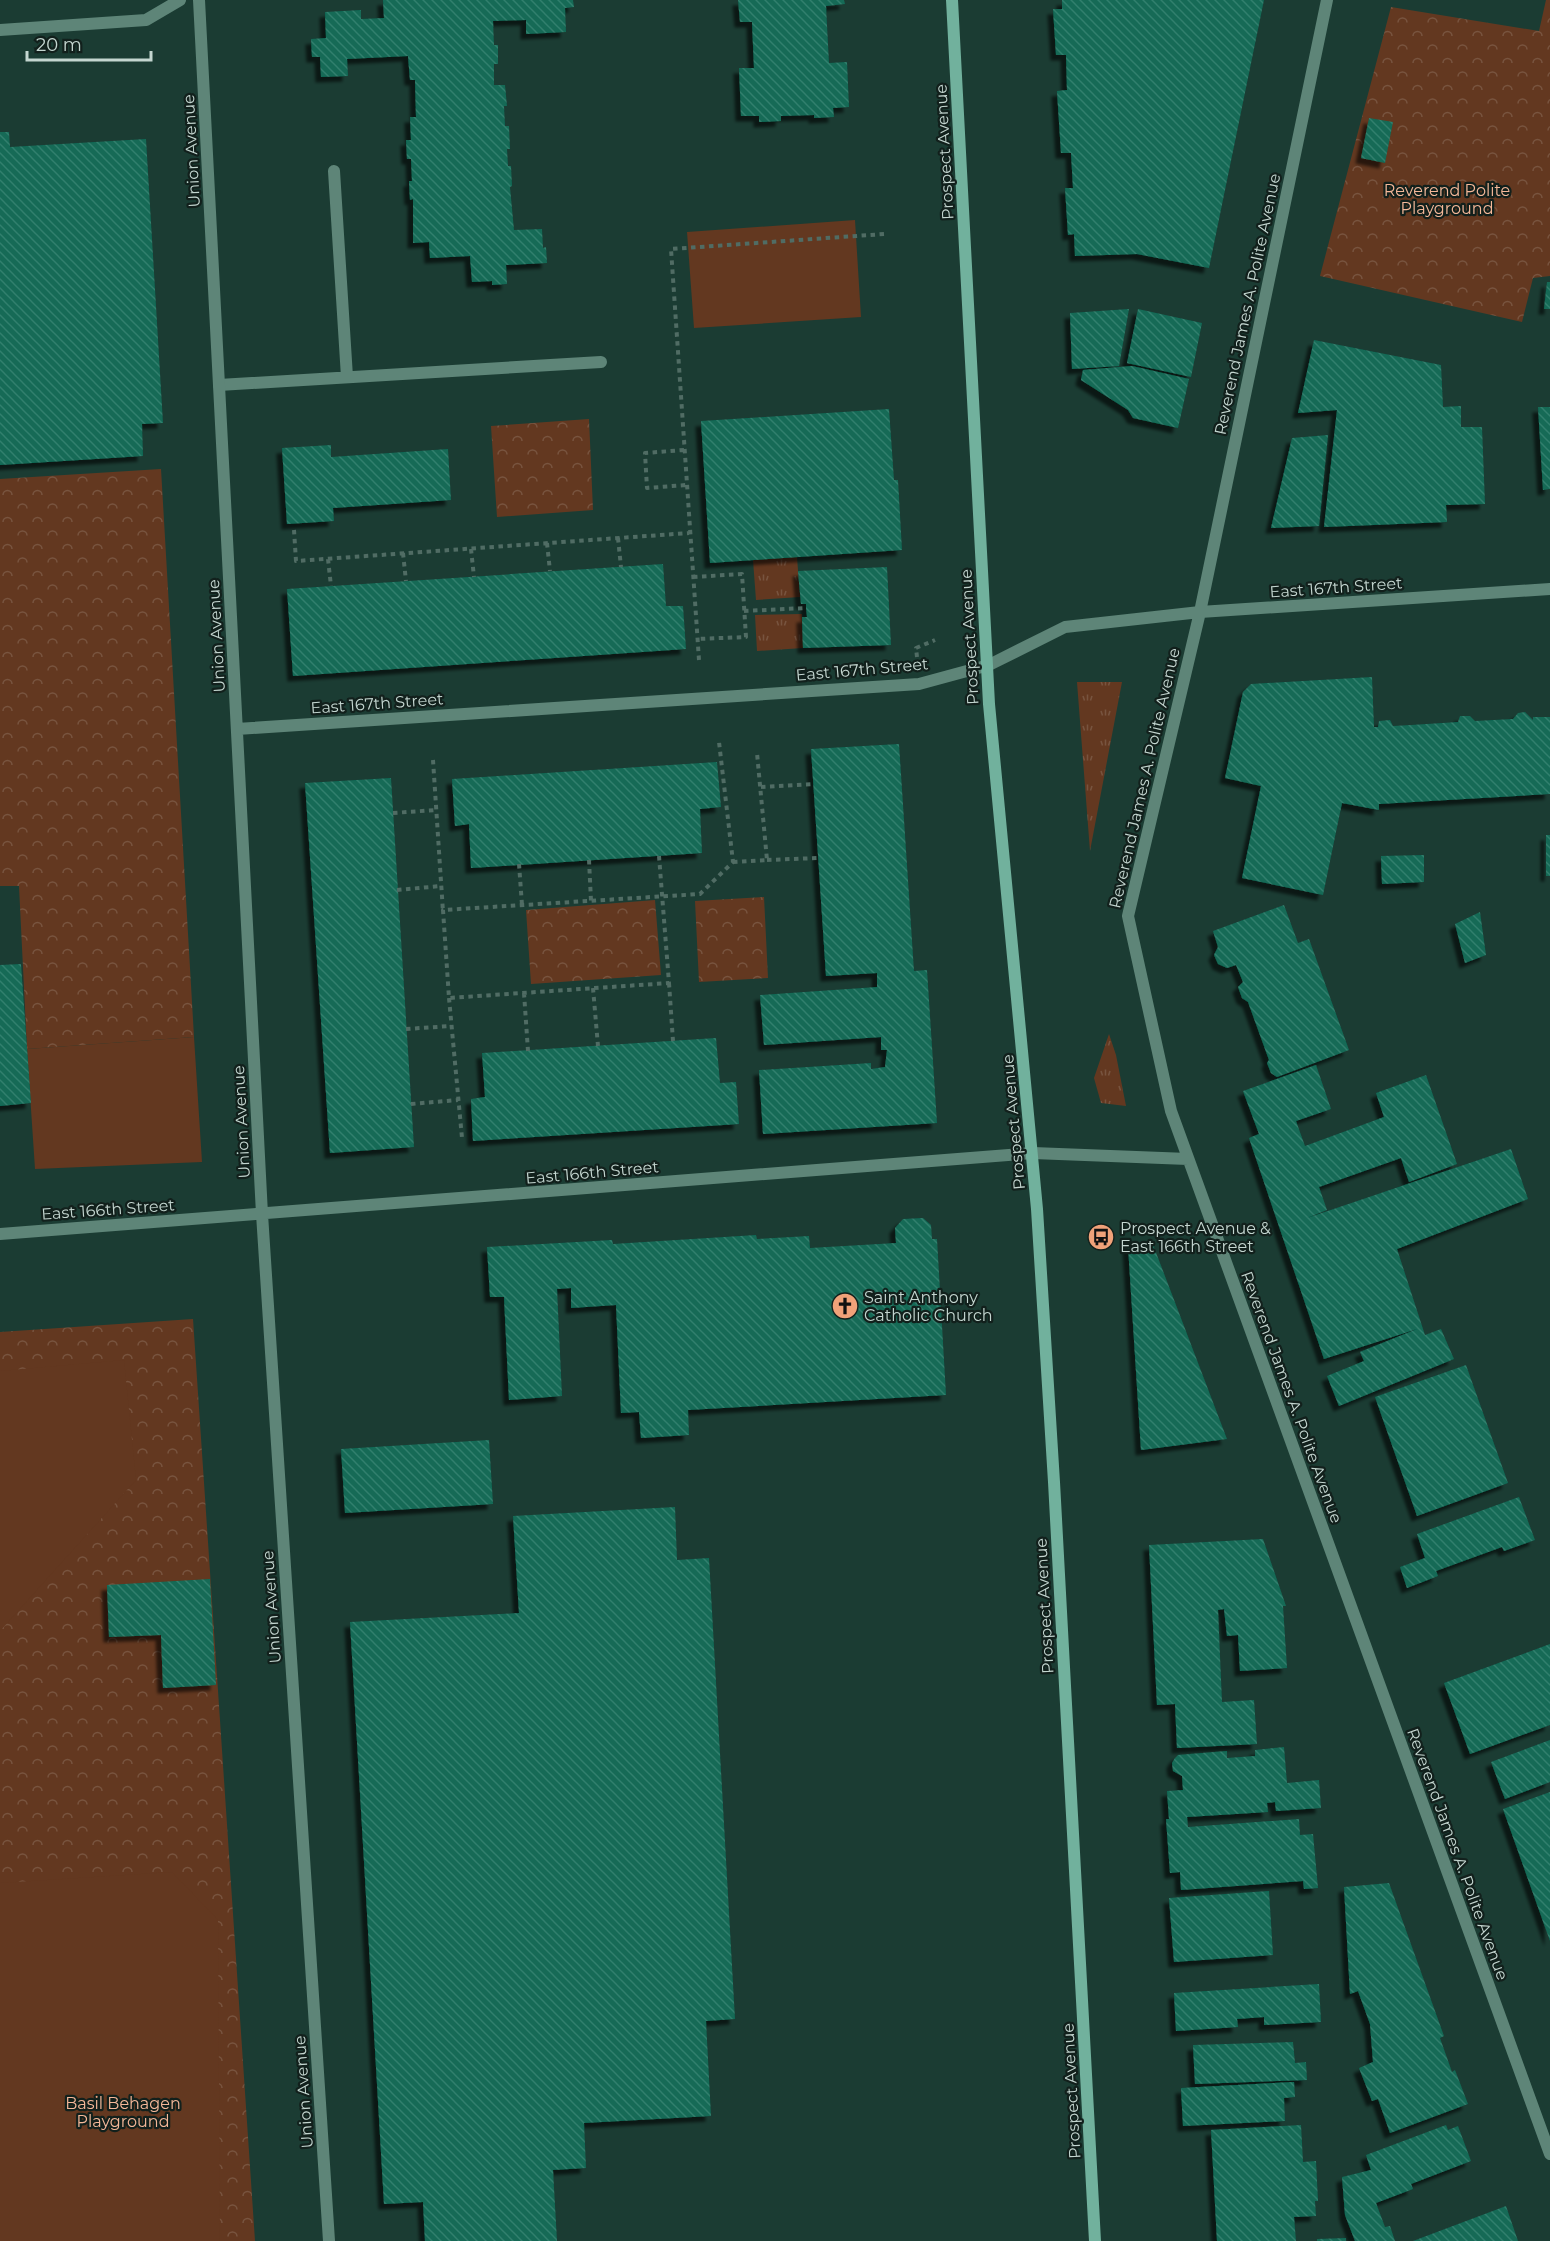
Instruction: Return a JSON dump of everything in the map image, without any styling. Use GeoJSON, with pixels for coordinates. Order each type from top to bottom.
{"type":"FeatureCollection","features":[{"type":"Feature","properties":{"kind":"street"},"geometry":{"type":"LineString","coordinates":[[0,30],[146,20],[180,0]]}},
{"type":"Feature","properties":{"kind":"street","name":"Union Avenue"},"geometry":{"type":"LineString","coordinates":[[199,0],[262,1215],[329,2241]]}},
{"type":"Feature","properties":{"kind":"street","name":"Prospect Avenue"},"geometry":{"type":"LineString","coordinates":[[952,0],[989,704],[1033,1153],[1053,1458],[1095,2241]]}},
{"type":"Feature","properties":{"kind":"street","name":"Reverend James A. Polite Avenue"},"geometry":{"type":"LineString","coordinates":[[1327,0],[1200,612],[1128,916],[1171,1112],[1550,2154]]}},
{"type":"Feature","properties":{"kind":"street"},"geometry":{"type":"LineString","coordinates":[[334,171],[347,377]]}},
{"type":"Feature","properties":{"kind":"street"},"geometry":{"type":"LineString","coordinates":[[219,385],[601,362]]}},
{"type":"Feature","properties":{"kind":"street","name":"East 167th Street"},"geometry":{"type":"LineString","coordinates":[[237,729],[919,684],[988,665],[1065,627],[1200,612],[1550,589]]}},
{"type":"Feature","properties":{"kind":"street","name":"East 166th Street"},"geometry":{"type":"LineString","coordinates":[[0,1234],[1033,1153],[1188,1159]]}},
{"type":"Feature","properties":{"kind":"path"},"geometry":{"type":"LineString","coordinates":[[699,660],[671,249],[884,234]]}},
{"type":"Feature","properties":{"kind":"path"},"geometry":{"type":"LineString","coordinates":[[684,450],[645,453],[647,488],[686,485]]}},
{"type":"Feature","properties":{"kind":"path"},"geometry":{"type":"LineString","coordinates":[[294,530],[296,561],[690,533]]}},
{"type":"Feature","properties":{"kind":"path"},"geometry":{"type":"LineString","coordinates":[[618,538],[621,567]]}},
{"type":"Feature","properties":{"kind":"path"},"geometry":{"type":"LineString","coordinates":[[547,543],[550,571]]}},
{"type":"Feature","properties":{"kind":"path"},"geometry":{"type":"LineString","coordinates":[[471,549],[474,576]]}},
{"type":"Feature","properties":{"kind":"path"},"geometry":{"type":"LineString","coordinates":[[403,553],[406,581]]}},
{"type":"Feature","properties":{"kind":"path"},"geometry":{"type":"LineString","coordinates":[[328,559],[331,586]]}},
{"type":"Feature","properties":{"kind":"path"},"geometry":{"type":"LineString","coordinates":[[693,578],[742,574],[746,637],[697,639]]}},
{"type":"Feature","properties":{"kind":"path"},"geometry":{"type":"LineString","coordinates":[[744,611],[806,608]]}},
{"type":"Feature","properties":{"kind":"path"},"geometry":{"type":"LineString","coordinates":[[917,657],[916,648],[935,640]]}},
{"type":"Feature","properties":{"kind":"path"},"geometry":{"type":"LineString","coordinates":[[719,742],[733,862]]}},
{"type":"Feature","properties":{"kind":"path"},"geometry":{"type":"LineString","coordinates":[[758,753],[767,860]]}},
{"type":"Feature","properties":{"kind":"path"},"geometry":{"type":"LineString","coordinates":[[432,760],[451,1026],[462,1138]]}},
{"type":"Feature","properties":{"kind":"path"},"geometry":{"type":"LineString","coordinates":[[761,788],[813,784]]}},
{"type":"Feature","properties":{"kind":"path"},"geometry":{"type":"LineString","coordinates":[[393,813],[436,810]]}},
{"type":"Feature","properties":{"kind":"path"},"geometry":{"type":"LineString","coordinates":[[659,856],[673,1041]]}},
{"type":"Feature","properties":{"kind":"path"},"geometry":{"type":"LineString","coordinates":[[443,914],[443,910],[700,894],[733,862],[818,858]]}},
{"type":"Feature","properties":{"kind":"path"},"geometry":{"type":"LineString","coordinates":[[589,860],[591,901]]}},
{"type":"Feature","properties":{"kind":"path"},"geometry":{"type":"LineString","coordinates":[[519,864],[522,905]]}},
{"type":"Feature","properties":{"kind":"path"},"geometry":{"type":"LineString","coordinates":[[397,890],[441,886]]}},
{"type":"Feature","properties":{"kind":"path"},"geometry":{"type":"LineString","coordinates":[[449,998],[669,983]]}},
{"type":"Feature","properties":{"kind":"path"},"geometry":{"type":"LineString","coordinates":[[593,988],[598,1046]]}},
{"type":"Feature","properties":{"kind":"path"},"geometry":{"type":"LineString","coordinates":[[524,993],[528,1051]]}},
{"type":"Feature","properties":{"kind":"path"},"geometry":{"type":"LineString","coordinates":[[406,1029],[451,1026]]}},
{"type":"Feature","properties":{"kind":"path"},"geometry":{"type":"LineString","coordinates":[[411,1104],[458,1100]]}},
{"type":"Feature","properties":{"kind":"green space","name":"Reverend Polite Playground"},"geometry":{"type":"Polygon","coordinates":[[[1546,0],[1550,0],[1550,276],[1533,278],[1522,322],[1320,276],[1391,7],[1539,31],[1546,0]]]}},
{"type":"Feature","properties":{"kind":"green space"},"geometry":{"type":"Polygon","coordinates":[[[855,220],[861,317],[694,328],[687,232],[855,220]]]}},
{"type":"Feature","properties":{"kind":"green space"},"geometry":{"type":"Polygon","coordinates":[[[589,419],[593,510],[497,517],[491,426],[589,419]]]}},
{"type":"Feature","properties":{"kind":"green space"},"geometry":{"type":"Polygon","coordinates":[[[161,469],[194,1037],[27,1049],[19,886],[0,886],[0,479],[161,469]]]}},
{"type":"Feature","properties":{"kind":"green space"},"geometry":{"type":"Polygon","coordinates":[[[797,557],[800,597],[756,600],[753,560],[797,557]]]}},
{"type":"Feature","properties":{"kind":"green space"},"geometry":{"type":"Polygon","coordinates":[[[802,614],[803,648],[757,651],[755,615],[802,614]]]}},
{"type":"Feature","properties":{"kind":"green space"},"geometry":{"type":"Polygon","coordinates":[[[1077,682],[1122,682],[1090,851],[1077,682]]]}},
{"type":"Feature","properties":{"kind":"green space"},"geometry":{"type":"Polygon","coordinates":[[[764,897],[768,978],[699,982],[695,901],[764,897]]]}},
{"type":"Feature","properties":{"kind":"green space"},"geometry":{"type":"Polygon","coordinates":[[[655,900],[661,975],[531,984],[526,910],[655,900]]]}},
{"type":"Feature","properties":{"kind":"green space"},"geometry":{"type":"Polygon","coordinates":[[[1109,1034],[1116,1055],[1126,1106],[1101,1103],[1094,1078],[1109,1034]]]}},
{"type":"Feature","properties":{"kind":"green space"},"geometry":{"type":"Polygon","coordinates":[[[194,1037],[202,1162],[35,1169],[27,1049],[194,1037]]]}},
{"type":"Feature","properties":{"kind":"green space","name":"Basil Behagen Playground"},"geometry":{"type":"Polygon","coordinates":[[[193,1319],[255,2241],[0,2241],[0,1332],[193,1319]]]}},
{"type":"Feature","properties":{"kind":"green space"},"geometry":{"type":"Polygon","coordinates":[[[124,1360],[136,1480],[0,1631],[0,1371],[124,1360]]]}},
{"type":"Feature","properties":{"kind":"green space"},"geometry":{"type":"Polygon","coordinates":[[[172,1872],[218,1920],[220,2241],[0,2241],[0,1883],[172,1872]]]}},
{"type":"Feature","properties":{"kind":"building"},"geometry":{"type":"Polygon","coordinates":[[[383,0],[573,0],[574,7],[565,8],[566,32],[526,34],[526,20],[493,21],[494,45],[498,45],[498,64],[494,64],[494,85],[505,85],[507,106],[504,106],[505,126],[509,126],[510,149],[507,149],[508,166],[511,166],[512,186],[510,187],[514,230],[542,229],[547,263],[506,265],[507,284],[492,285],[492,281],[472,282],[470,256],[430,258],[429,242],[413,243],[413,199],[410,200],[409,181],[412,181],[411,159],[407,159],[406,140],[411,140],[410,117],[416,117],[415,80],[410,80],[408,56],[347,59],[348,76],[321,77],[320,57],[312,57],[311,39],[326,38],[325,12],[361,10],[361,19],[384,18],[383,0]]]}},
{"type":"Feature","properties":{"kind":"building"},"geometry":{"type":"Polygon","coordinates":[[[738,0],[844,0],[845,4],[826,6],[829,63],[847,62],[849,107],[833,108],[834,117],[781,116],[781,121],[759,122],[759,116],[741,116],[739,68],[754,68],[752,22],[740,22],[738,0]]]}},
{"type":"Feature","properties":{"kind":"building"},"geometry":{"type":"Polygon","coordinates":[[[1062,0],[1264,0],[1209,268],[1137,254],[1075,256],[1074,234],[1068,235],[1065,188],[1073,188],[1071,153],[1061,153],[1057,91],[1067,90],[1066,55],[1056,55],[1053,9],[1062,9],[1062,0]]]}},
{"type":"Feature","properties":{"kind":"building"},"geometry":{"type":"Polygon","coordinates":[[[1369,118],[1393,122],[1385,163],[1361,158],[1369,118]]]}},
{"type":"Feature","properties":{"kind":"building"},"geometry":{"type":"Polygon","coordinates":[[[0,132],[9,132],[10,147],[146,139],[163,423],[142,424],[143,456],[0,465],[0,132]]]}},
{"type":"Feature","properties":{"kind":"building"},"geometry":{"type":"Polygon","coordinates":[[[1547,282],[1550,282],[1550,309],[1544,309],[1547,282]]]}},
{"type":"Feature","properties":{"kind":"building"},"geometry":{"type":"Polygon","coordinates":[[[1129,309],[1119,366],[1072,369],[1070,313],[1129,309]]]}},
{"type":"Feature","properties":{"kind":"building"},"geometry":{"type":"Polygon","coordinates":[[[1138,309],[1202,323],[1191,377],[1127,363],[1138,309]]]}},
{"type":"Feature","properties":{"kind":"building"},"geometry":{"type":"Polygon","coordinates":[[[1314,340],[1441,365],[1443,407],[1461,406],[1461,427],[1482,427],[1485,504],[1446,505],[1447,522],[1324,527],[1337,410],[1298,413],[1314,340]]]}},
{"type":"Feature","properties":{"kind":"building"},"geometry":{"type":"Polygon","coordinates":[[[1132,366],[1189,379],[1178,428],[1133,418],[1128,410],[1081,380],[1083,370],[1132,366]]]}},
{"type":"Feature","properties":{"kind":"building"},"geometry":{"type":"Polygon","coordinates":[[[1538,407],[1550,407],[1550,489],[1543,490],[1538,407]]]}},
{"type":"Feature","properties":{"kind":"building"},"geometry":{"type":"Polygon","coordinates":[[[889,409],[894,480],[898,480],[902,550],[710,563],[701,421],[889,409]]]}},
{"type":"Feature","properties":{"kind":"building"},"geometry":{"type":"Polygon","coordinates":[[[1328,435],[1319,526],[1271,528],[1292,438],[1328,435]]]}},
{"type":"Feature","properties":{"kind":"building"},"geometry":{"type":"Polygon","coordinates":[[[331,445],[331,457],[448,449],[451,500],[333,508],[334,521],[287,524],[282,448],[331,445]]]}},
{"type":"Feature","properties":{"kind":"building"},"geometry":{"type":"Polygon","coordinates":[[[663,564],[666,606],[683,606],[686,649],[293,676],[287,589],[663,564]]]}},
{"type":"Feature","properties":{"kind":"building"},"geometry":{"type":"Polygon","coordinates":[[[887,567],[891,645],[803,648],[802,617],[807,617],[806,604],[801,604],[798,571],[887,567]]]}},
{"type":"Feature","properties":{"kind":"building"},"geometry":{"type":"Polygon","coordinates":[[[1372,677],[1374,727],[1378,727],[1379,721],[1390,720],[1393,726],[1458,722],[1460,716],[1470,716],[1475,721],[1513,719],[1518,713],[1525,712],[1533,720],[1533,717],[1550,717],[1550,794],[1379,804],[1379,810],[1342,803],[1323,895],[1242,878],[1261,786],[1225,778],[1243,692],[1251,684],[1372,677]]]}},
{"type":"Feature","properties":{"kind":"building"},"geometry":{"type":"Polygon","coordinates":[[[899,744],[914,971],[927,970],[937,1123],[763,1134],[759,1070],[871,1063],[871,1069],[885,1067],[887,1050],[881,1050],[881,1037],[764,1045],[760,995],[877,987],[877,973],[826,976],[811,749],[899,744]]]}},
{"type":"Feature","properties":{"kind":"building"},"geometry":{"type":"Polygon","coordinates":[[[717,762],[721,807],[700,809],[702,853],[471,868],[469,824],[455,826],[452,779],[717,762]]]}},
{"type":"Feature","properties":{"kind":"building"},"geometry":{"type":"Polygon","coordinates":[[[391,778],[414,1147],[330,1153],[305,783],[391,778]]]}},
{"type":"Feature","properties":{"kind":"building"},"geometry":{"type":"Polygon","coordinates":[[[1546,835],[1550,835],[1550,876],[1546,876],[1546,835]]]}},
{"type":"Feature","properties":{"kind":"building"},"geometry":{"type":"Polygon","coordinates":[[[1424,855],[1424,882],[1382,884],[1381,856],[1424,855]]]}},
{"type":"Feature","properties":{"kind":"building"},"geometry":{"type":"Polygon","coordinates":[[[1284,905],[1298,943],[1309,939],[1349,1050],[1277,1077],[1271,1073],[1267,1063],[1269,1060],[1248,1002],[1242,998],[1238,987],[1243,982],[1236,965],[1227,968],[1218,964],[1214,955],[1218,947],[1213,931],[1284,905]]]}},
{"type":"Feature","properties":{"kind":"building"},"geometry":{"type":"Polygon","coordinates":[[[1480,912],[1486,955],[1465,963],[1455,924],[1480,912]]]}},
{"type":"Feature","properties":{"kind":"building"},"geometry":{"type":"Polygon","coordinates":[[[21,964],[31,1103],[0,1106],[0,965],[21,964]]]}},
{"type":"Feature","properties":{"kind":"building"},"geometry":{"type":"Polygon","coordinates":[[[716,1038],[720,1083],[736,1082],[739,1124],[473,1141],[471,1099],[485,1097],[482,1053],[716,1038]]]}},
{"type":"Feature","properties":{"kind":"building"},"geometry":{"type":"Polygon","coordinates":[[[1316,1065],[1331,1109],[1296,1121],[1305,1146],[1384,1117],[1376,1093],[1426,1075],[1457,1164],[1409,1182],[1401,1158],[1319,1187],[1327,1210],[1307,1218],[1511,1149],[1528,1199],[1397,1249],[1425,1335],[1441,1329],[1454,1359],[1339,1406],[1327,1376],[1364,1361],[1360,1352],[1417,1329],[1324,1359],[1249,1138],[1259,1134],[1243,1091],[1316,1065]]]}},
{"type":"Feature","properties":{"kind":"building"},"geometry":{"type":"Polygon","coordinates":[[[923,1218],[931,1225],[932,1239],[937,1239],[946,1395],[688,1410],[689,1435],[641,1438],[639,1412],[621,1413],[616,1305],[571,1308],[571,1288],[557,1289],[562,1396],[509,1400],[504,1297],[490,1297],[487,1247],[612,1240],[613,1244],[756,1235],[757,1239],[809,1236],[810,1248],[896,1243],[895,1228],[903,1219],[923,1218]]]}},
{"type":"Feature","properties":{"kind":"building"},"geometry":{"type":"Polygon","coordinates":[[[1152,1242],[1227,1439],[1141,1450],[1128,1246],[1152,1242]]]}},
{"type":"Feature","properties":{"kind":"building"},"geometry":{"type":"Polygon","coordinates":[[[1466,1365],[1508,1483],[1417,1516],[1375,1397],[1466,1365]]]}},
{"type":"Feature","properties":{"kind":"building"},"geometry":{"type":"Polygon","coordinates":[[[489,1440],[493,1504],[345,1513],[341,1449],[489,1440]]]}},
{"type":"Feature","properties":{"kind":"building"},"geometry":{"type":"Polygon","coordinates":[[[1519,1497],[1535,1540],[1504,1551],[1502,1547],[1436,1571],[1438,1576],[1407,1588],[1400,1567],[1425,1558],[1417,1534],[1519,1497]]]}},
{"type":"Feature","properties":{"kind":"building"},"geometry":{"type":"Polygon","coordinates":[[[675,1507],[677,1560],[709,1558],[735,2019],[706,2021],[711,2116],[584,2123],[586,2168],[553,2170],[557,2241],[425,2241],[423,2202],[384,2204],[350,1622],[519,1613],[513,1516],[675,1507]]]}},
{"type":"Feature","properties":{"kind":"building"},"geometry":{"type":"Polygon","coordinates":[[[1263,1539],[1286,1606],[1283,1606],[1287,1668],[1240,1671],[1238,1635],[1227,1636],[1224,1609],[1218,1610],[1222,1702],[1254,1700],[1257,1744],[1177,1748],[1175,1704],[1157,1705],[1149,1545],[1263,1539]]]}},
{"type":"Feature","properties":{"kind":"building"},"geometry":{"type":"Polygon","coordinates":[[[210,1579],[216,1685],[163,1688],[161,1635],[109,1637],[107,1585],[210,1579]]]}},
{"type":"Feature","properties":{"kind":"building"},"geometry":{"type":"Polygon","coordinates":[[[1550,1644],[1550,1725],[1470,1754],[1444,1683],[1550,1644]]]}},
{"type":"Feature","properties":{"kind":"building"},"geometry":{"type":"Polygon","coordinates":[[[1550,1740],[1550,1782],[1505,1799],[1491,1762],[1550,1740]]]}},
{"type":"Feature","properties":{"kind":"building"},"geometry":{"type":"Polygon","coordinates":[[[1284,1747],[1287,1783],[1319,1780],[1321,1808],[1276,1811],[1275,1802],[1267,1803],[1268,1812],[1187,1817],[1188,1827],[1299,1819],[1300,1835],[1313,1834],[1318,1888],[1304,1889],[1303,1881],[1181,1890],[1180,1872],[1170,1873],[1166,1819],[1169,1819],[1167,1791],[1183,1790],[1182,1776],[1173,1771],[1172,1763],[1175,1758],[1178,1755],[1227,1751],[1227,1758],[1255,1756],[1255,1750],[1284,1747]]]}},
{"type":"Feature","properties":{"kind":"building"},"geometry":{"type":"Polygon","coordinates":[[[1550,1792],[1550,1941],[1503,1809],[1550,1792]]]}},
{"type":"Feature","properties":{"kind":"building"},"geometry":{"type":"Polygon","coordinates":[[[1389,1883],[1444,2036],[1440,2038],[1452,2072],[1455,2070],[1468,2104],[1390,2133],[1378,2099],[1372,2101],[1359,2068],[1373,2062],[1370,2024],[1358,1991],[1350,1994],[1344,1887],[1389,1883]]]}},
{"type":"Feature","properties":{"kind":"building"},"geometry":{"type":"Polygon","coordinates":[[[1269,1891],[1273,1955],[1174,1962],[1169,1898],[1269,1891]]]}},
{"type":"Feature","properties":{"kind":"building"},"geometry":{"type":"Polygon","coordinates":[[[1319,1984],[1321,2022],[1264,2025],[1264,2017],[1237,2019],[1238,2027],[1176,2031],[1174,1993],[1319,1984]]]}},
{"type":"Feature","properties":{"kind":"building"},"geometry":{"type":"Polygon","coordinates":[[[1293,2042],[1295,2063],[1306,2062],[1307,2080],[1195,2084],[1193,2045],[1293,2042]]]}},
{"type":"Feature","properties":{"kind":"building"},"geometry":{"type":"Polygon","coordinates":[[[1294,2082],[1295,2097],[1284,2098],[1285,2121],[1183,2126],[1181,2088],[1294,2082]]]}},
{"type":"Feature","properties":{"kind":"building"},"geometry":{"type":"Polygon","coordinates":[[[1301,2125],[1303,2162],[1316,2161],[1318,2201],[1315,2201],[1316,2216],[1294,2217],[1296,2241],[1217,2241],[1211,2130],[1301,2125]]]}},
{"type":"Feature","properties":{"kind":"building"},"geometry":{"type":"Polygon","coordinates":[[[1446,2125],[1448,2130],[1458,2126],[1471,2161],[1411,2184],[1413,2189],[1376,2203],[1385,2227],[1390,2226],[1395,2241],[1355,2241],[1345,2215],[1342,2177],[1371,2170],[1366,2155],[1446,2125]]]}},
{"type":"Feature","properties":{"kind":"building"},"geometry":{"type":"Polygon","coordinates":[[[1506,2206],[1518,2241],[1413,2241],[1506,2206]]]}},
{"type":"Feature","properties":{"kind":"building"},"geometry":{"type":"Polygon","coordinates":[[[1346,2238],[1346,2241],[1317,2241],[1317,2239],[1346,2238]]]}},
{"type":"Feature","properties":{"kind":"place","name":"Prospect Avenue & East 166th Street"},"geometry":{"type":"Point","coordinates":[1101,1237]}},
{"type":"Feature","properties":{"kind":"place","name":"Saint Anthony Catholic Church"},"geometry":{"type":"Point","coordinates":[845,1306]}}]}
